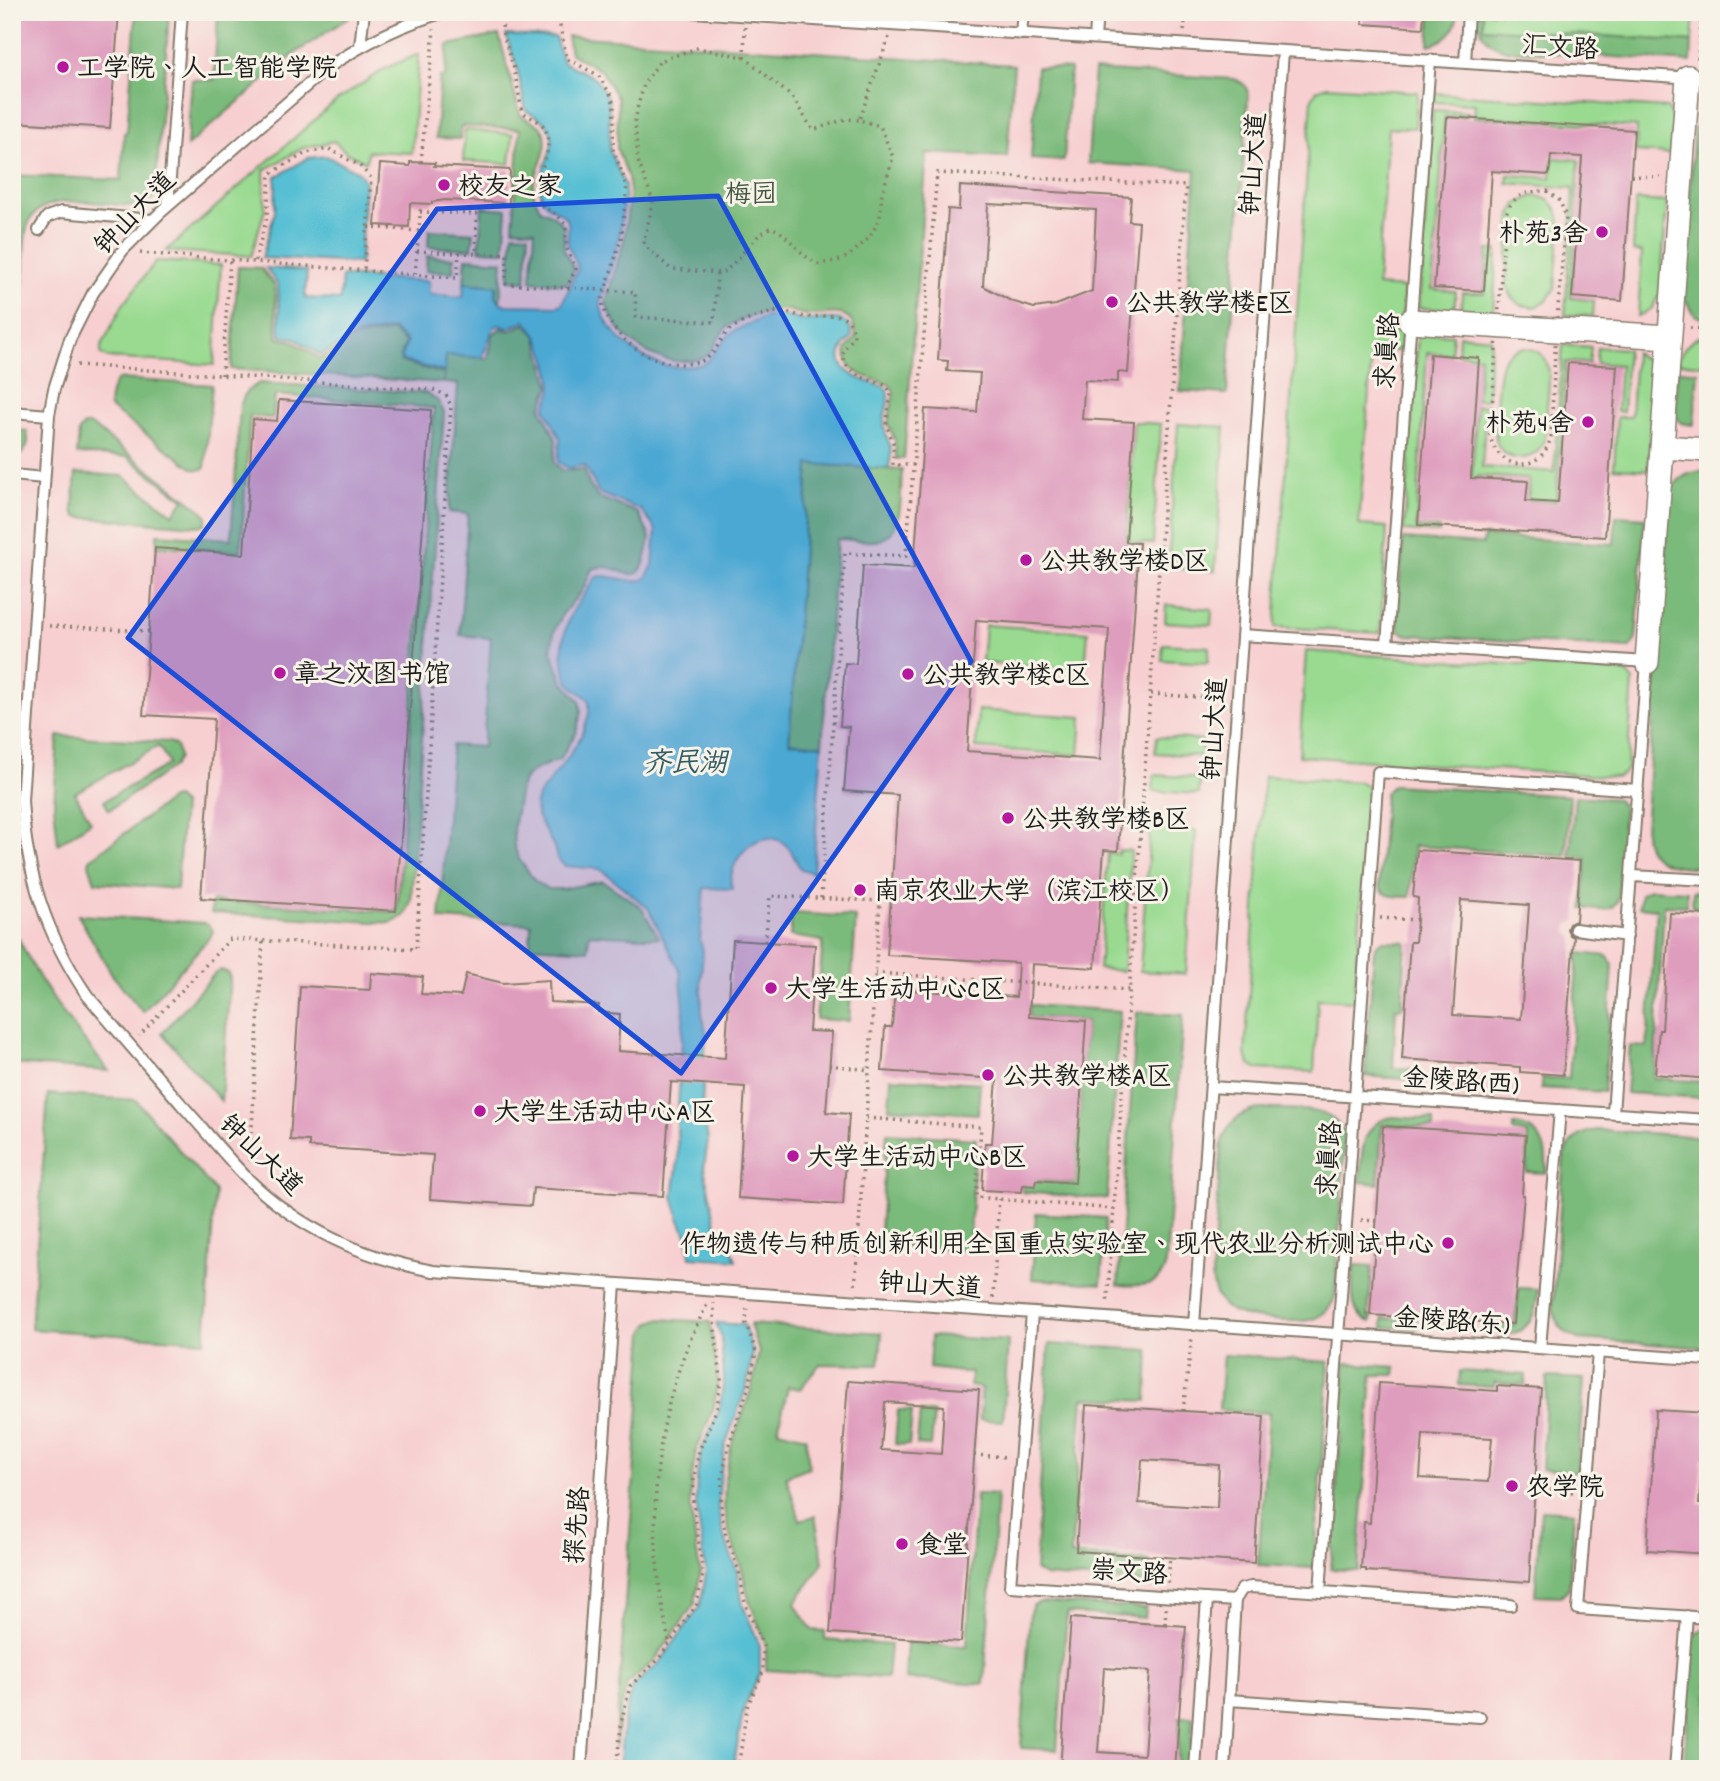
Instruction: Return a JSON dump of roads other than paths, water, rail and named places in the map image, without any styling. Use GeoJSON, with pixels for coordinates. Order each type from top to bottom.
{"type":"FeatureCollection","features":[{"type":"Feature","properties":{"kind":"street"},"geometry":{"type":"LineString","coordinates":[[1647,662],[1681,179],[1697,78]]}},
{"type":"Feature","properties":{"kind":"street"},"geometry":{"type":"LineString","coordinates":[[1410,321],[1669,337]]}},
{"type":"Feature","properties":{"kind":"street"},"geometry":{"type":"LineString","coordinates":[[1662,447],[1708,450]]}},
{"type":"Feature","properties":{"kind":"lane"},"geometry":{"type":"LineString","coordinates":[[168,206],[182,12]]}},
{"type":"Feature","properties":{"kind":"lane"},"geometry":{"type":"LineString","coordinates":[[360,47],[364,12]]}},
{"type":"Feature","properties":{"kind":"lane"},"geometry":{"type":"LineString","coordinates":[[693,12],[1283,51]]}},
{"type":"Feature","properties":{"kind":"lane"},"geometry":{"type":"LineString","coordinates":[[1021,34],[1023,12]]}},
{"type":"Feature","properties":{"kind":"lane"},"geometry":{"type":"LineString","coordinates":[[1095,38],[1097,12]]}},
{"type":"Feature","properties":{"kind":"lane"},"geometry":{"type":"LineString","coordinates":[[1465,63],[1468,12]]}},
{"type":"Feature","properties":{"kind":"lane","name":"钟山大道"},"geometry":{"type":"LineString","coordinates":[[440,13],[395,29],[360,47],[307,85],[152,220],[126,247],[93,293],[80,315],[61,364],[49,415],[33,625],[18,770],[27,852],[36,890],[48,927],[72,973],[87,995],[249,1180],[311,1227],[382,1259],[433,1271],[1194,1325],[1283,51]]}},
{"type":"Feature","properties":{"kind":"lane","name":"汇文路"},"geometry":{"type":"LineString","coordinates":[[1283,51],[1697,78]]}},
{"type":"Feature","properties":{"kind":"lane","name":"求真路"},"geometry":{"type":"LineString","coordinates":[[1387,644],[1430,60]]}},
{"type":"Feature","properties":{"kind":"lane"},"geometry":{"type":"LineString","coordinates":[[39,230],[47,217],[61,212],[152,220]]}},
{"type":"Feature","properties":{"kind":"lane"},"geometry":{"type":"LineString","coordinates":[[12,412],[49,415]]}},
{"type":"Feature","properties":{"kind":"lane"},"geometry":{"type":"LineString","coordinates":[[12,475],[44,478]]}},
{"type":"Feature","properties":{"kind":"lane"},"geometry":{"type":"LineString","coordinates":[[1242,635],[1647,662],[1613,1113]]}},
{"type":"Feature","properties":{"kind":"lane","name":"求真路"},"geometry":{"type":"LineString","coordinates":[[1320,1592],[1378,772],[1638,790]]}},
{"type":"Feature","properties":{"kind":"lane"},"geometry":{"type":"LineString","coordinates":[[1632,876],[1708,880]]}},
{"type":"Feature","properties":{"kind":"lane"},"geometry":{"type":"LineString","coordinates":[[1575,929],[1627,936]]}},
{"type":"Feature","properties":{"kind":"lane","name":"金陵路(西)"},"geometry":{"type":"LineString","coordinates":[[1211,1087],[1708,1119]]}},
{"type":"Feature","properties":{"kind":"lane"},"geometry":{"type":"LineString","coordinates":[[1540,1348],[1560,1110]]}},
{"type":"Feature","properties":{"kind":"lane","name":"探先路"},"geometry":{"type":"LineString","coordinates":[[582,1769],[615,1284]]}},
{"type":"Feature","properties":{"kind":"lane","name":"崇文路"},"geometry":{"type":"LineString","coordinates":[[1032,1313],[1010,1586],[1236,1601],[1240,1591],[1249,1587],[1511,1605]]}},
{"type":"Feature","properties":{"kind":"lane","name":"金陵路(东)"},"geometry":{"type":"LineString","coordinates":[[1194,1325],[1708,1360]]}},
{"type":"Feature","properties":{"kind":"lane"},"geometry":{"type":"LineString","coordinates":[[1598,1352],[1578,1609],[1708,1618]]}},
{"type":"Feature","properties":{"kind":"lane"},"geometry":{"type":"LineString","coordinates":[[1195,1769],[1207,1600]]}},
{"type":"Feature","properties":{"kind":"lane"},"geometry":{"type":"LineString","coordinates":[[1224,1769],[1236,1601]]}},
{"type":"Feature","properties":{"kind":"lane"},"geometry":{"type":"LineString","coordinates":[[1675,1769],[1687,1616]]}},
{"type":"Feature","properties":{"kind":"lane"},"geometry":{"type":"LineString","coordinates":[[1229,1700],[1480,1717]]}},
{"type":"Feature","properties":{"kind":"water","name":"齐民湖"},"geometry":{"type":"Polygon","coordinates":[[[506,35],[555,37],[563,62],[595,78],[609,100],[610,151],[625,186],[625,193],[619,239],[600,303],[618,337],[652,361],[677,367],[704,364],[734,331],[775,315],[802,320],[840,320],[846,322],[852,336],[842,350],[840,359],[843,366],[855,376],[886,388],[888,392],[884,423],[891,449],[888,469],[809,464],[789,742],[822,745],[813,873],[801,869],[791,851],[782,842],[772,838],[762,839],[744,850],[738,859],[731,879],[732,889],[704,888],[700,941],[703,950],[702,1014],[706,1032],[702,1106],[708,1140],[704,1168],[716,1224],[728,1239],[736,1260],[690,1257],[688,1239],[673,1196],[678,1161],[677,1123],[684,1008],[680,971],[648,908],[600,869],[565,866],[557,859],[535,807],[538,796],[582,735],[589,714],[589,700],[570,684],[563,665],[564,639],[571,615],[595,577],[609,576],[635,581],[646,578],[653,565],[656,530],[641,510],[599,493],[585,465],[568,468],[558,462],[560,438],[545,408],[552,390],[550,370],[540,342],[525,321],[508,328],[500,325],[494,327],[482,358],[446,355],[445,372],[403,361],[401,359],[407,342],[393,329],[354,336],[321,355],[294,338],[280,336],[278,285],[266,268],[307,271],[305,298],[340,300],[342,276],[429,281],[429,294],[463,297],[464,283],[497,286],[495,295],[499,302],[506,305],[562,304],[578,269],[568,244],[569,227],[566,218],[546,204],[541,196],[542,173],[552,141],[550,130],[542,120],[526,111],[517,68],[506,35]]]}},
{"type":"Feature","properties":{"kind":"water"},"geometry":{"type":"Polygon","coordinates":[[[326,156],[359,172],[365,182],[360,263],[262,258],[275,211],[276,177],[308,158],[326,156]]]}},
{"type":"Feature","properties":{"kind":"water"},"geometry":{"type":"Polygon","coordinates":[[[716,1323],[744,1325],[753,1352],[747,1386],[725,1446],[718,1509],[724,1536],[737,1571],[743,1605],[760,1646],[760,1674],[744,1707],[733,1769],[619,1769],[624,1720],[632,1687],[660,1662],[700,1606],[706,1574],[696,1503],[697,1477],[701,1451],[719,1410],[724,1380],[721,1336],[716,1323]]]}},
{"type":"Feature","properties":{"kind":"place","name":"工学院、人工智能学院"},"geometry":{"type":"Point","coordinates":[63,67]}},
{"type":"Feature","properties":{"kind":"place","name":"校友之家"},"geometry":{"type":"Point","coordinates":[444,185]}},
{"type":"Feature","properties":{"kind":"place","name":"朴苑3舍"},"geometry":{"type":"Point","coordinates":[1602,232]}},
{"type":"Feature","properties":{"kind":"place","name":"公共教学楼E区"},"geometry":{"type":"Point","coordinates":[1112,302]}},
{"type":"Feature","properties":{"kind":"place","name":"朴苑4舍"},"geometry":{"type":"Point","coordinates":[1588,422]}},
{"type":"Feature","properties":{"kind":"place","name":"公共教学楼D区"},"geometry":{"type":"Point","coordinates":[1026,560]}},
{"type":"Feature","properties":{"kind":"place","name":"章之汶图书馆"},"geometry":{"type":"Point","coordinates":[280,673]}},
{"type":"Feature","properties":{"kind":"place","name":"公共教学楼C区"},"geometry":{"type":"Point","coordinates":[908,674]}},
{"type":"Feature","properties":{"kind":"place","name":"公共教学楼B区"},"geometry":{"type":"Point","coordinates":[1008,818]}},
{"type":"Feature","properties":{"kind":"place","name":"南京农业大学（滨江校区）"},"geometry":{"type":"Point","coordinates":[860,890]}},
{"type":"Feature","properties":{"kind":"place","name":"大学生活动中心C区"},"geometry":{"type":"Point","coordinates":[771,988]}},
{"type":"Feature","properties":{"kind":"place","name":"公共教学楼A区"},"geometry":{"type":"Point","coordinates":[988,1075]}},
{"type":"Feature","properties":{"kind":"place","name":"大学生活动中心A区"},"geometry":{"type":"Point","coordinates":[480,1111]}},
{"type":"Feature","properties":{"kind":"place","name":"大学生活动中心B区"},"geometry":{"type":"Point","coordinates":[793,1156]}},
{"type":"Feature","properties":{"kind":"place","name":"作物遗传与种质创新利用全国重点实验室、现代农业分析测试中心"},"geometry":{"type":"Point","coordinates":[1448,1243]}},
{"type":"Feature","properties":{"kind":"place","name":"农学院"},"geometry":{"type":"Point","coordinates":[1512,1486]}},
{"type":"Feature","properties":{"kind":"place","name":"食堂"},"geometry":{"type":"Point","coordinates":[902,1544]}},
{"type":"Feature","properties":{"kind":"park label","name":"梅园"},"geometry":{"type":"Point","coordinates":[751,193]}}]}
